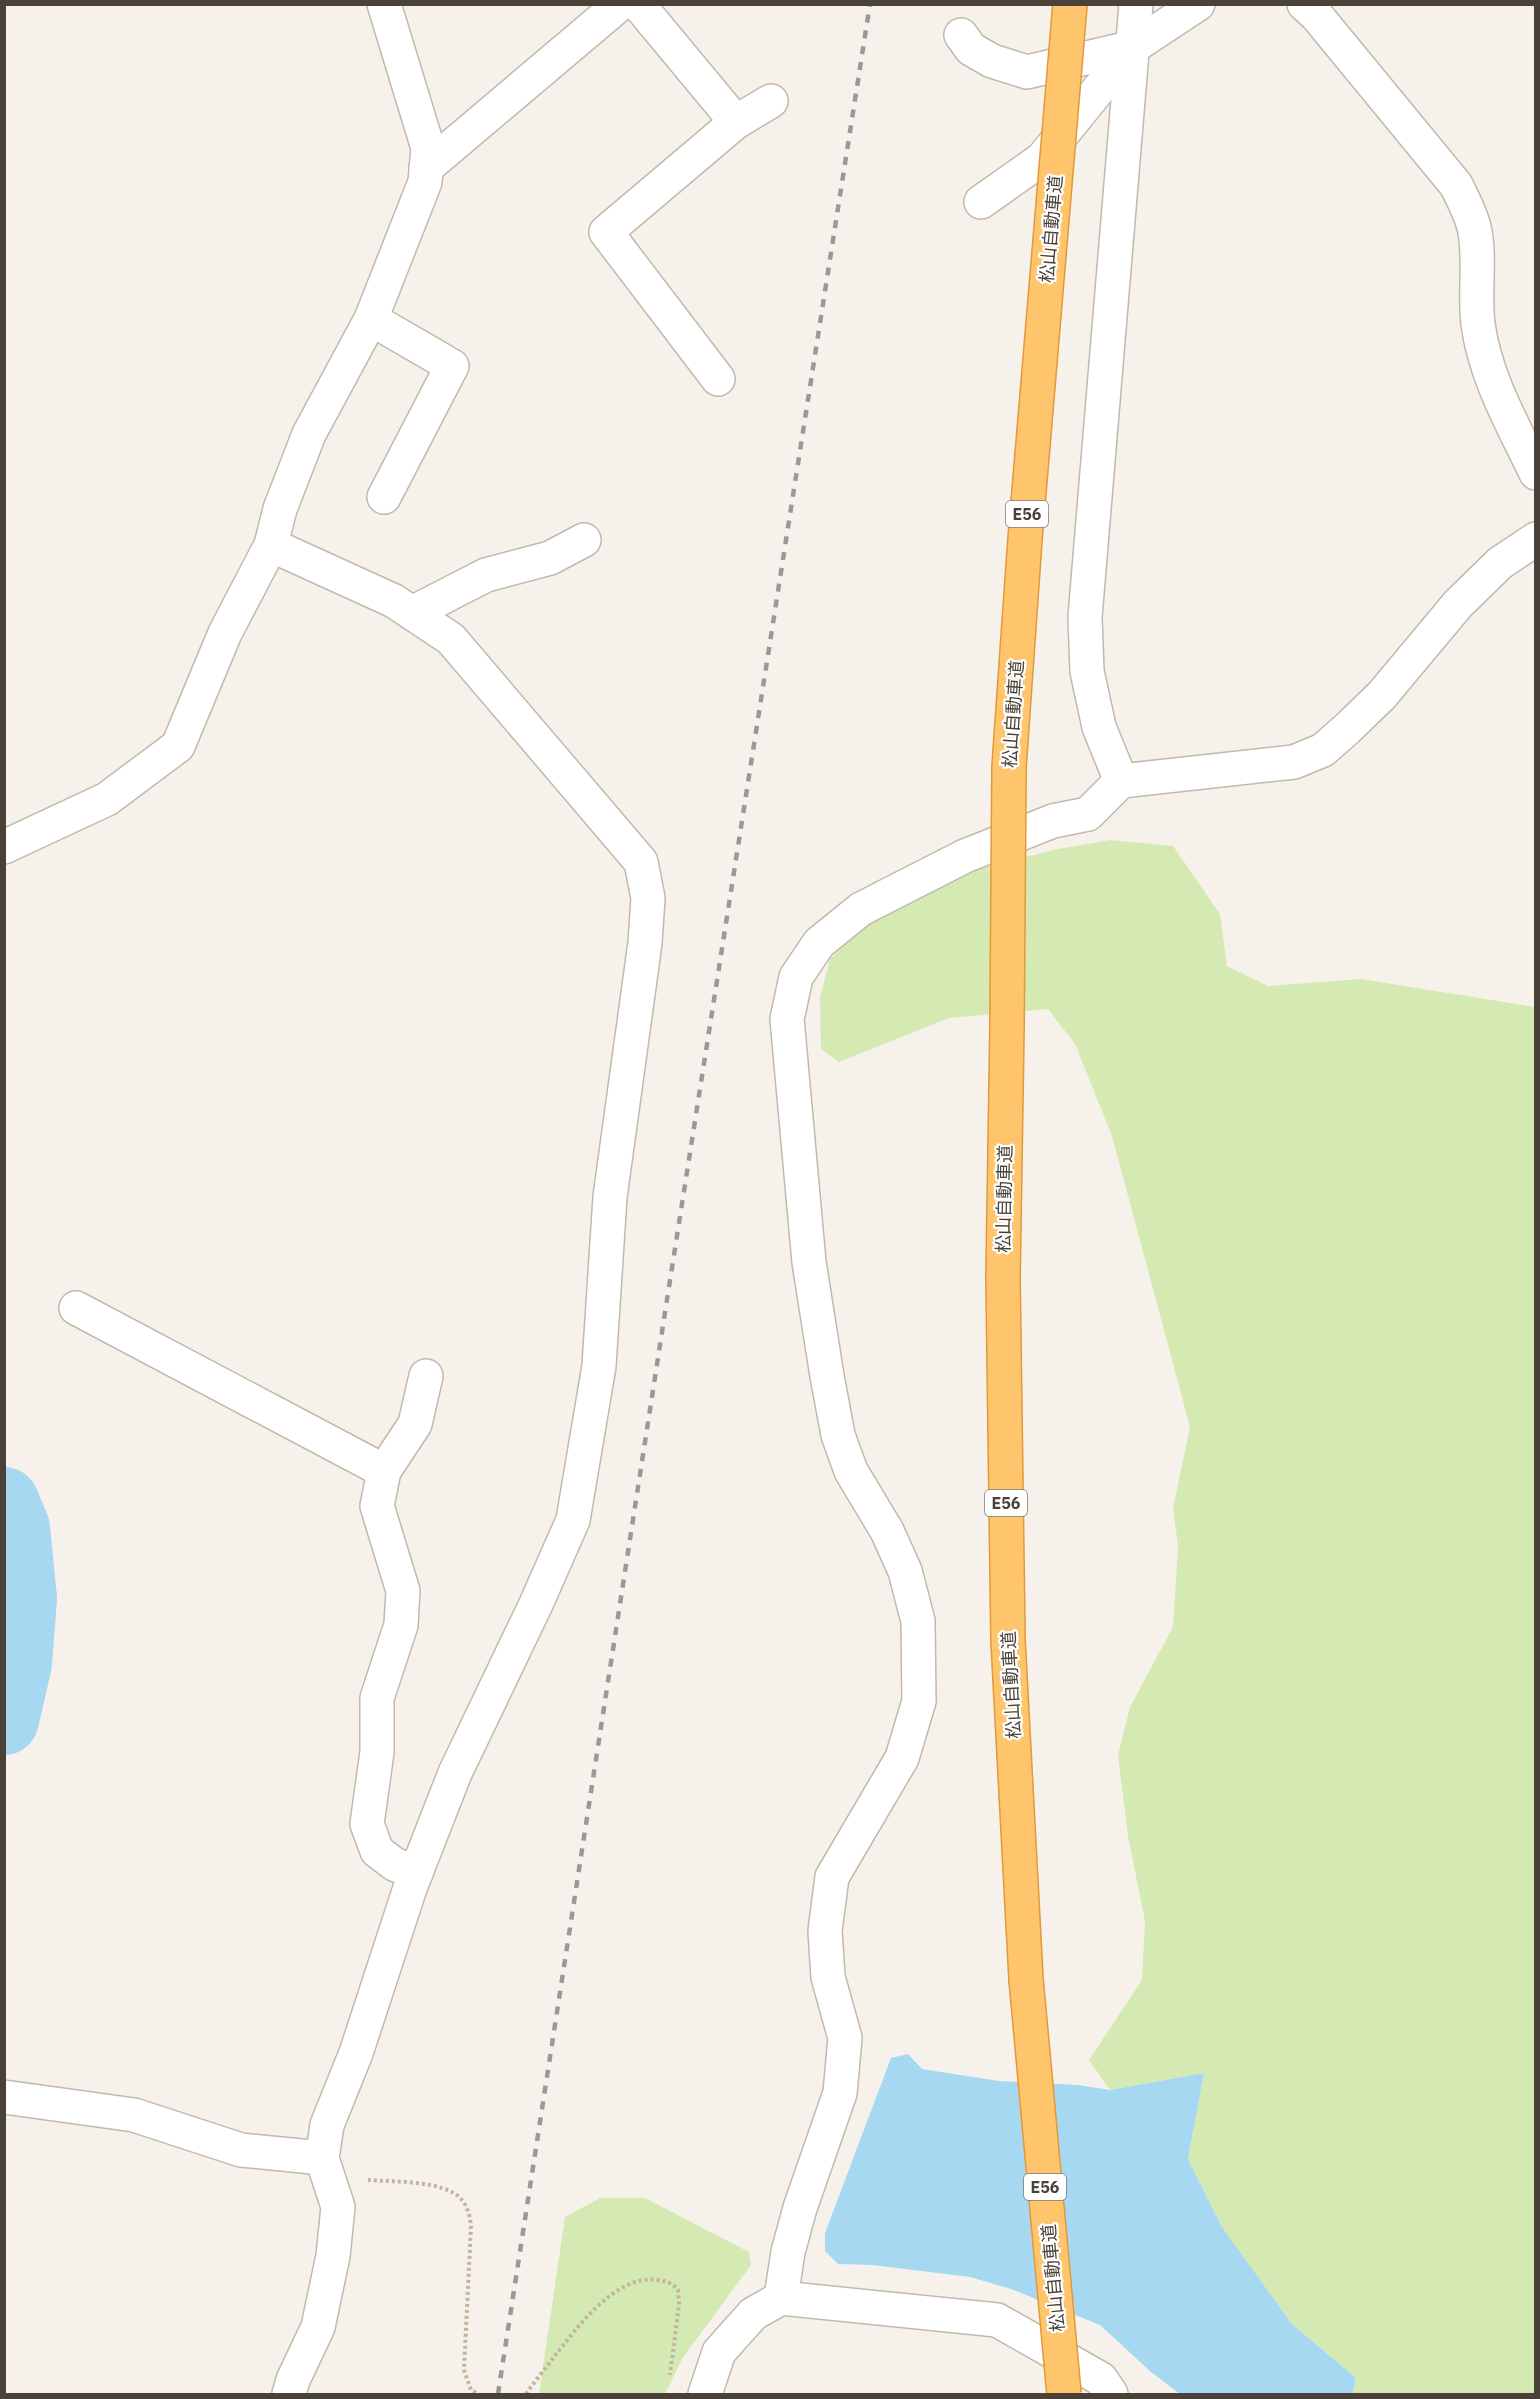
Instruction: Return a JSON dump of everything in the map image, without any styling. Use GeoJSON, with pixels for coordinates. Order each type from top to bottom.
{"type":"FeatureCollection","features":[{"type":"Feature","properties":{"kind":"highway","name":"松山自動車道"},"geometry":{"type":"LineString","coordinates":[[1064,2394],[1026,1979],[1008,1640],[1003,1278],[1009,767],[1024,539],[1070,4]]}},
{"type":"Feature","properties":{"kind":"street"},"geometry":{"type":"LineString","coordinates":[[4,847],[107,799],[178,746],[225,633],[271,544],[280,509],[309,434],[371,319],[425,182],[428,148],[384,4]]}},
{"type":"Feature","properties":{"kind":"street"},"geometry":{"type":"LineString","coordinates":[[426,168],[620,4]]}},
{"type":"Feature","properties":{"kind":"street"},"geometry":{"type":"LineString","coordinates":[[638,4],[736,122]]}},
{"type":"Feature","properties":{"kind":"street"},"geometry":{"type":"LineString","coordinates":[[1121,781],[1099,727],[1087,671],[1085,617],[1136,4]]}},
{"type":"Feature","properties":{"kind":"street"},"geometry":{"type":"LineString","coordinates":[[981,202],[1042,159],[1133,48],[1198,4]]}},
{"type":"Feature","properties":{"kind":"street"},"geometry":{"type":"LineString","coordinates":[[1304,4],[1317,16],[1456,185],[1468,207],[1474,229],[1478,323],[1485,356],[1493,384],[1536,473]]}},
{"type":"Feature","properties":{"kind":"street"},"geometry":{"type":"LineString","coordinates":[[961,35],[971,49],[992,61],[1027,72],[1133,48]]}},
{"type":"Feature","properties":{"kind":"street"},"geometry":{"type":"LineString","coordinates":[[718,379],[606,232],[736,122],[771,101]]}},
{"type":"Feature","properties":{"kind":"street"},"geometry":{"type":"LineString","coordinates":[[371,319],[452,366],[384,497]]}},
{"type":"Feature","properties":{"kind":"street"},"geometry":{"type":"LineString","coordinates":[[781,2298],[788,2252],[800,2208],[840,2093],[845,2038],[828,1977],[825,1930],[832,1877],[902,1758],[919,1701],[918,1621],[905,1571],[887,1531],[851,1471],[838,1435],[827,1376],[809,1262],[787,1019],[796,977],[819,943],[861,909],[965,856],[1053,821],[1088,814],[1121,781],[1294,762],[1323,750],[1382,695],[1458,604],[1500,563],[1536,539]]}},
{"type":"Feature","properties":{"kind":"street"},"geometry":{"type":"LineString","coordinates":[[412,613],[486,575],[550,558],[584,540]]}},
{"type":"Feature","properties":{"kind":"street"},"geometry":{"type":"LineString","coordinates":[[271,544],[394,601],[451,639],[641,862],[648,898],[645,942],[610,1197],[599,1366],[573,1520],[455,1773],[416,1873],[356,2052],[327,2125],[322,2158],[338,2207],[333,2256],[318,2326],[293,2379],[289,2394]]}},
{"type":"Feature","properties":{"kind":"street"},"geometry":{"type":"LineString","coordinates":[[76,1308],[384,1471]]}},
{"type":"Feature","properties":{"kind":"street"},"geometry":{"type":"LineString","coordinates":[[416,1873],[394,1864],[377,1851],[366,1824],[377,1752],[378,1698],[401,1625],[403,1591],[377,1506],[384,1471],[415,1424],[426,1376]]}},
{"type":"Feature","properties":{"kind":"street"},"geometry":{"type":"LineString","coordinates":[[4,2097],[134,2115],[241,2150],[322,2158]]}},
{"type":"Feature","properties":{"kind":"street"},"geometry":{"type":"LineString","coordinates":[[705,2394],[719,2352],[753,2314],[781,2298],[997,2320],[1101,2379],[1111,2394]]}},
{"type":"Feature","properties":{"kind":"path"},"geometry":{"type":"LineString","coordinates":[[322,2158],[358,2179],[444,2188],[461,2199],[469,2215],[471,2226],[464,2370],[471,2390],[478,2394]]}},
{"type":"Feature","properties":{"kind":"path"},"geometry":{"type":"LineString","coordinates":[[526,2394],[593,2311],[625,2287],[646,2279],[666,2282],[678,2290],[679,2305],[670,2377]]}},
{"type":"Feature","properties":{"kind":"green space"},"geometry":{"type":"Polygon","coordinates":[[[1110,840],[1173,846],[1220,914],[1227,966],[1268,986],[1361,979],[1535,1007],[1535,2394],[1353,2394],[1356,2378],[1292,2324],[1222,2227],[1188,2159],[1204,2073],[1110,2090],[1089,2060],[1142,1980],[1145,1921],[1128,1836],[1118,1755],[1130,1707],[1173,1627],[1178,1546],[1173,1508],[1190,1427],[1112,1136],[1075,1044],[1048,1009],[949,1018],[839,1062],[821,1049],[820,998],[830,959],[867,923],[957,874],[1058,849],[1110,840]]]}},
{"type":"Feature","properties":{"kind":"green space"},"geometry":{"type":"Polygon","coordinates":[[[600,2198],[645,2198],[749,2252],[751,2265],[682,2359],[665,2394],[539,2394],[565,2217],[600,2198]]]}},
{"type":"Feature","properties":{"kind":"water"},"geometry":{"type":"Polygon","coordinates":[[[908,2054],[922,2069],[999,2081],[1078,2085],[1110,2090],[1204,2073],[1188,2159],[1222,2227],[1292,2324],[1356,2378],[1353,2394],[1180,2394],[1151,2372],[1100,2325],[1011,2289],[970,2277],[873,2265],[838,2264],[825,2251],[825,2233],[891,2058],[908,2054]]]}},
{"type":"Feature","properties":{"kind":"waterway"},"geometry":{"type":"LineString","coordinates":[[4,1502],[15,1528],[22,1598],[17,1663],[4,1720]]}},
{"type":"Feature","properties":{"kind":"railway"},"geometry":{"type":"LineString","coordinates":[[498,2394],[870,4]]}}]}
